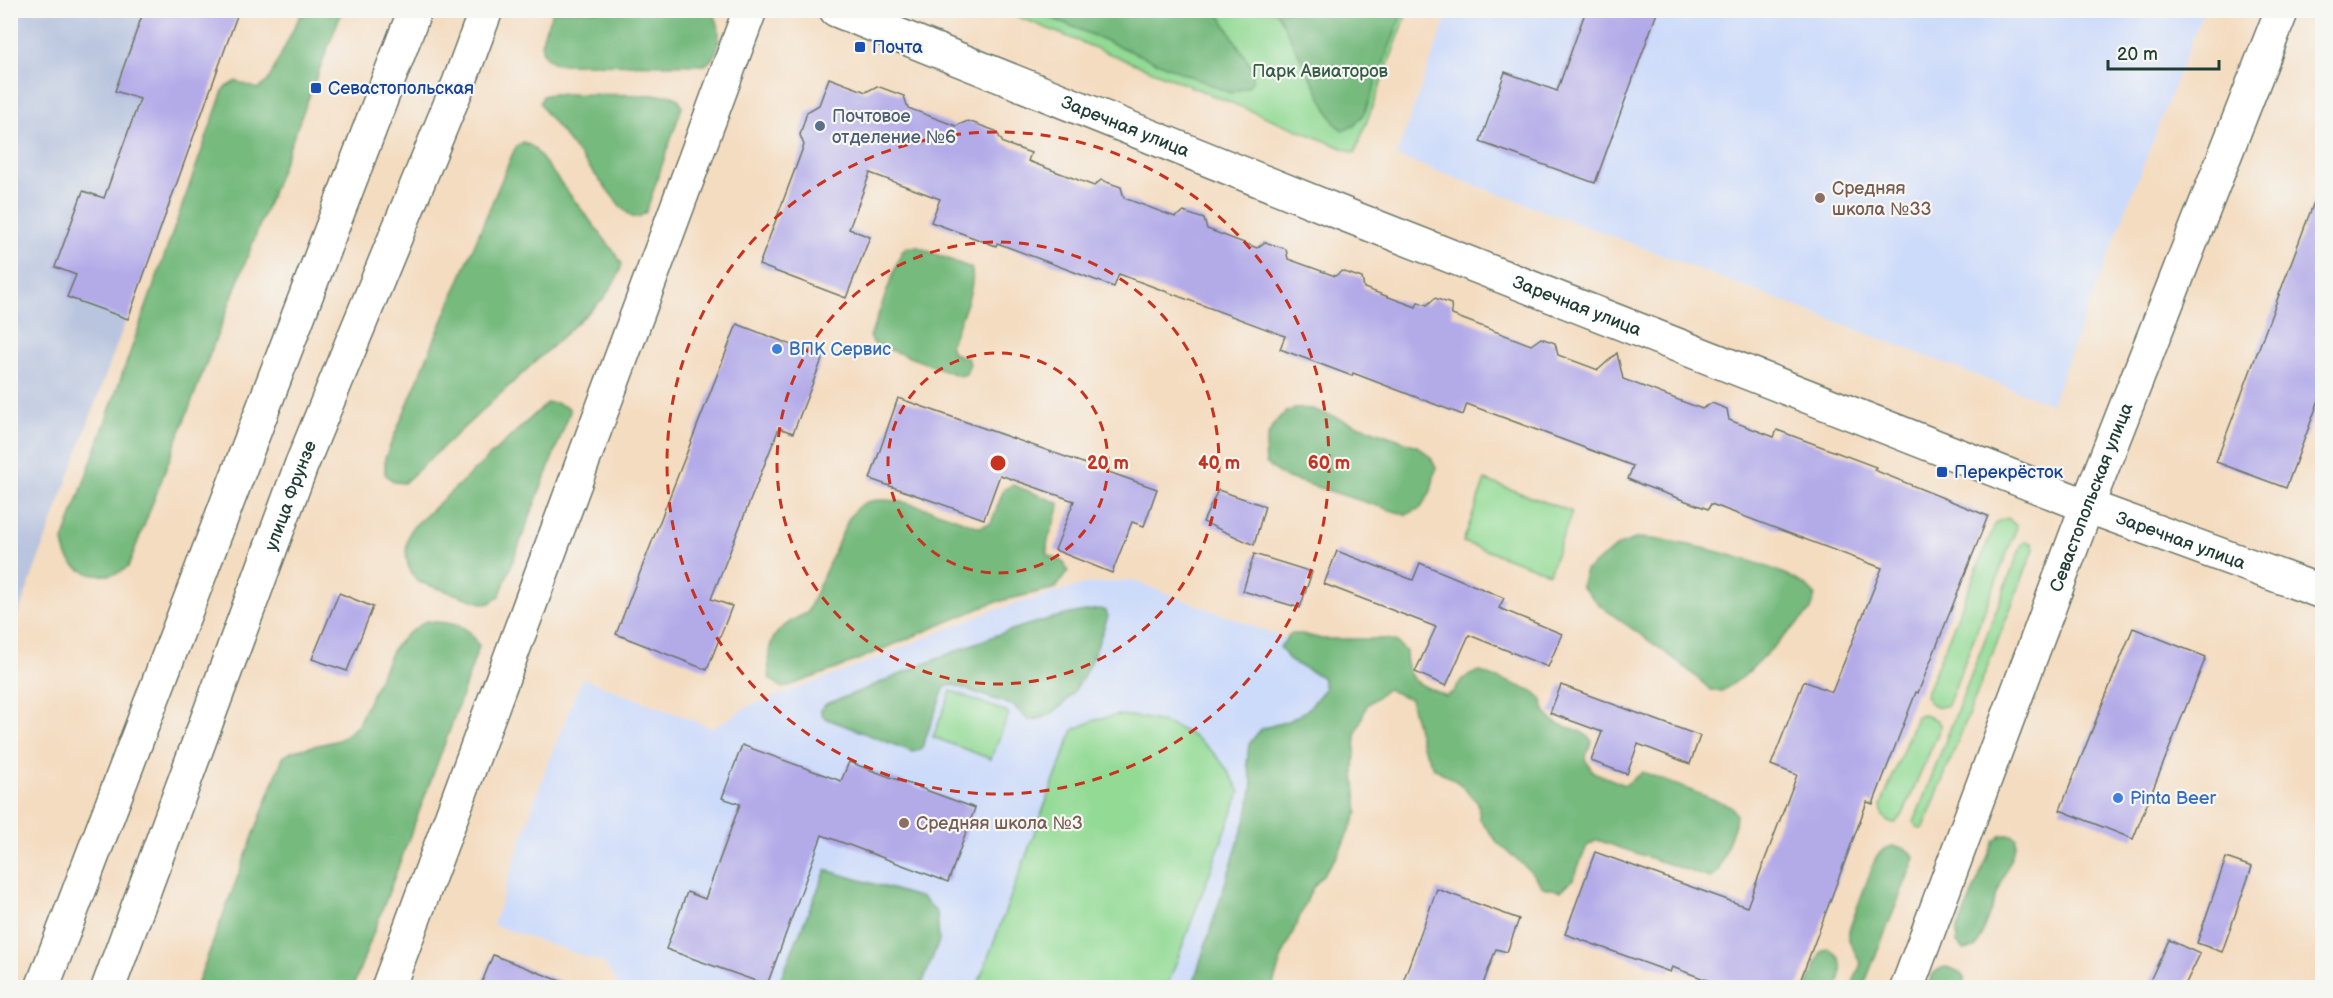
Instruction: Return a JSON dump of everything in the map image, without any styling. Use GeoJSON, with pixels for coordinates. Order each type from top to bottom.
{"type":"FeatureCollection","features":[{"type":"Feature","properties":{"kind":"main road"},"geometry":{"type":"LineString","coordinates":[[42,987],[415,10]]}},
{"type":"Feature","properties":{"kind":"main road","name":"улица Фрунзе"},"geometry":{"type":"LineString","coordinates":[[108,987],[301,466],[459,84],[486,10]]}},
{"type":"Feature","properties":{"kind":"main road"},"geometry":{"type":"LineString","coordinates":[[388,987],[750,10]]}},
{"type":"Feature","properties":{"kind":"main road","name":"Заречная улица"},"geometry":{"type":"LineString","coordinates":[[836,10],[1357,219],[2087,506],[2322,592]]}},
{"type":"Feature","properties":{"kind":"main road","name":"Севастопольская улица"},"geometry":{"type":"LineString","coordinates":[[1907,987],[2087,506],[2282,10]]}},
{"type":"Feature","properties":{"kind":"shaded area"},"geometry":{"type":"Polygon","coordinates":[[[11,11],[239,11],[11,634],[11,11]]]}},
{"type":"Feature","properties":{"kind":"shaded area","name":"Средняя школа №33"},"geometry":{"type":"Polygon","coordinates":[[[1449,11],[2203,11],[2051,404],[1396,156],[1449,11]]]}},
{"type":"Feature","properties":{"kind":"shaded area","name":"Средняя школа №3"},"geometry":{"type":"Polygon","coordinates":[[[1131,580],[1343,660],[1218,987],[620,987],[604,963],[493,925],[547,765],[582,678],[713,728],[749,706],[845,671],[991,611],[1085,584],[1131,580]]]}},
{"type":"Feature","properties":{"kind":"green space"},"geometry":{"type":"Polygon","coordinates":[[[710,10],[717,23],[719,39],[714,54],[705,65],[557,64],[544,54],[542,48],[544,34],[553,11],[710,10]]]}},
{"type":"Feature","properties":{"kind":"green space"},"geometry":{"type":"Polygon","coordinates":[[[305,11],[342,11],[128,567],[113,574],[104,575],[95,575],[79,569],[66,554],[63,541],[224,88],[236,81],[258,89],[268,81],[300,16],[305,11]]]}},
{"type":"Feature","properties":{"kind":"green space","name":"Парк Авиаторов"},"geometry":{"type":"Polygon","coordinates":[[[1004,11],[1408,11],[1355,153],[1004,11]]]}},
{"type":"Feature","properties":{"kind":"green space"},"geometry":{"type":"Polygon","coordinates":[[[1035,11],[1217,11],[1252,68],[1253,80],[1248,87],[1230,93],[1035,11]]]}},
{"type":"Feature","properties":{"kind":"green space"},"geometry":{"type":"Polygon","coordinates":[[[1276,11],[1403,11],[1365,112],[1354,126],[1342,130],[1335,124],[1276,11]]]}},
{"type":"Feature","properties":{"kind":"green space"},"geometry":{"type":"Polygon","coordinates":[[[551,94],[669,95],[679,100],[682,107],[646,212],[639,217],[632,217],[621,207],[545,112],[540,103],[543,96],[551,94]]]}},
{"type":"Feature","properties":{"kind":"green space"},"geometry":{"type":"Polygon","coordinates":[[[523,142],[533,147],[616,254],[622,264],[618,276],[604,298],[404,483],[394,482],[385,474],[385,458],[512,155],[516,147],[523,142]]]}},
{"type":"Feature","properties":{"kind":"green space"},"geometry":{"type":"Polygon","coordinates":[[[907,247],[918,247],[971,268],[972,285],[969,296],[950,345],[953,353],[967,358],[970,363],[966,374],[960,376],[874,344],[870,337],[901,253],[907,247]]]}},
{"type":"Feature","properties":{"kind":"green space"},"geometry":{"type":"Polygon","coordinates":[[[547,403],[556,403],[569,408],[570,412],[499,597],[485,604],[419,582],[410,570],[406,557],[411,529],[547,403]]]}},
{"type":"Feature","properties":{"kind":"green space"},"geometry":{"type":"Polygon","coordinates":[[[1295,408],[1312,409],[1417,446],[1430,456],[1436,468],[1431,491],[1421,508],[1406,515],[1282,476],[1266,463],[1266,446],[1275,423],[1295,408]]]}},
{"type":"Feature","properties":{"kind":"green space"},"geometry":{"type":"Polygon","coordinates":[[[1485,480],[1572,512],[1549,573],[1463,542],[1485,480]]]}},
{"type":"Feature","properties":{"kind":"green space"},"geometry":{"type":"Polygon","coordinates":[[[1013,485],[1059,503],[1047,548],[1048,555],[1064,562],[1068,571],[1056,588],[992,603],[836,669],[783,688],[770,679],[768,656],[774,638],[786,625],[807,613],[849,518],[858,507],[869,501],[900,502],[935,511],[980,527],[991,523],[1004,489],[1013,485]]]}},
{"type":"Feature","properties":{"kind":"green space"},"geometry":{"type":"Polygon","coordinates":[[[2008,518],[2017,527],[1948,705],[1941,707],[1935,705],[1925,696],[1996,522],[2008,518]]]}},
{"type":"Feature","properties":{"kind":"green space"},"geometry":{"type":"Polygon","coordinates":[[[1638,538],[1679,543],[1759,564],[1802,584],[1815,595],[1811,610],[1743,677],[1722,691],[1711,690],[1680,663],[1603,608],[1581,586],[1586,570],[1619,545],[1638,538]]]}},
{"type":"Feature","properties":{"kind":"green space"},"geometry":{"type":"Polygon","coordinates":[[[2032,543],[2034,549],[1924,827],[1917,828],[1914,822],[2022,544],[2032,543]]]}},
{"type":"Feature","properties":{"kind":"green space"},"geometry":{"type":"Polygon","coordinates":[[[1100,609],[1106,611],[1108,616],[1089,665],[1070,697],[1058,709],[1044,717],[1028,720],[1014,706],[954,685],[948,685],[944,689],[921,750],[913,752],[825,718],[821,713],[821,709],[826,704],[995,636],[1064,615],[1100,609]]]}},
{"type":"Feature","properties":{"kind":"green space"},"geometry":{"type":"Polygon","coordinates":[[[426,621],[464,628],[479,646],[353,987],[196,987],[283,757],[293,751],[339,740],[357,726],[393,649],[407,634],[426,621]]]}},
{"type":"Feature","properties":{"kind":"green space"},"geometry":{"type":"Polygon","coordinates":[[[1290,634],[1302,634],[1322,639],[1387,639],[1397,642],[1406,652],[1408,671],[1416,682],[1446,696],[1453,692],[1462,679],[1478,671],[1530,690],[1541,698],[1545,710],[1556,723],[1578,730],[1592,741],[1585,759],[1593,772],[1625,785],[1643,772],[1731,806],[1736,815],[1735,824],[1718,872],[1710,878],[1597,840],[1587,846],[1573,879],[1561,891],[1543,887],[1531,872],[1498,843],[1480,820],[1478,803],[1459,783],[1434,768],[1422,746],[1410,699],[1387,689],[1367,705],[1356,733],[1354,773],[1358,812],[1337,856],[1312,889],[1282,957],[1272,987],[1192,987],[1247,815],[1253,785],[1247,764],[1249,744],[1261,729],[1288,721],[1306,711],[1325,689],[1322,677],[1290,661],[1280,647],[1290,634]]]}},
{"type":"Feature","properties":{"kind":"green space"},"geometry":{"type":"Polygon","coordinates":[[[951,691],[1009,713],[991,759],[933,737],[951,691]]]}},
{"type":"Feature","properties":{"kind":"green space"},"geometry":{"type":"Polygon","coordinates":[[[1922,714],[1937,720],[1941,726],[1903,814],[1895,823],[1888,822],[1883,816],[1881,806],[1916,717],[1922,714]]]}},
{"type":"Feature","properties":{"kind":"green space"},"geometry":{"type":"Polygon","coordinates":[[[1119,715],[1159,721],[1192,735],[1218,758],[1240,792],[1167,987],[977,987],[1073,730],[1095,720],[1119,715]]]}},
{"type":"Feature","properties":{"kind":"green space"},"geometry":{"type":"Polygon","coordinates":[[[2002,835],[2012,835],[2016,838],[2016,844],[1978,944],[1975,948],[1964,950],[1957,943],[1957,931],[1994,841],[2002,835]]]}},
{"type":"Feature","properties":{"kind":"green space"},"geometry":{"type":"Polygon","coordinates":[[[1892,846],[1905,849],[1915,858],[1863,987],[1851,987],[1861,964],[1849,940],[1849,930],[1876,857],[1883,850],[1892,846]]]}},
{"type":"Feature","properties":{"kind":"green space"},"geometry":{"type":"Polygon","coordinates":[[[826,870],[922,898],[937,913],[939,941],[921,987],[777,987],[826,870]]]}},
{"type":"Feature","properties":{"kind":"green space"},"geometry":{"type":"Polygon","coordinates":[[[1828,948],[1834,951],[1840,960],[1841,976],[1837,987],[1807,987],[1821,952],[1828,948]]]}},
{"type":"Feature","properties":{"kind":"green space"},"geometry":{"type":"Polygon","coordinates":[[[1946,967],[1958,971],[1963,976],[1963,987],[1927,987],[1936,972],[1946,967]]]}},
{"type":"Feature","properties":{"kind":"building"},"geometry":{"type":"Polygon","coordinates":[[[144,10],[239,10],[128,319],[67,297],[76,275],[55,267],[83,191],[104,198],[140,99],[115,91],[144,10]]]}},
{"type":"Feature","properties":{"kind":"building"},"geometry":{"type":"Polygon","coordinates":[[[1586,10],[1658,10],[1595,183],[1480,142],[1505,72],[1557,91],[1586,10]]]}},
{"type":"Feature","properties":{"kind":"building"},"geometry":{"type":"Polygon","coordinates":[[[829,78],[866,92],[877,86],[904,96],[908,108],[956,126],[968,121],[996,131],[1003,143],[1031,153],[1028,161],[1094,186],[1101,180],[1121,187],[1124,198],[1175,217],[1184,212],[1204,219],[1207,229],[1257,248],[1265,242],[1286,249],[1288,259],[1335,276],[1342,271],[1362,278],[1364,288],[1416,307],[1418,302],[1427,305],[1435,298],[1451,304],[1452,315],[1531,345],[1541,338],[1555,343],[1558,355],[1598,370],[1617,353],[1623,379],[1702,409],[1712,403],[1727,409],[1729,420],[1774,437],[1777,430],[1876,467],[1874,470],[1988,516],[1873,804],[1867,802],[1798,987],[1726,987],[1672,967],[1670,972],[1565,934],[1595,852],[1747,907],[1797,775],[1771,765],[1804,681],[1832,692],[1882,568],[1711,504],[1708,509],[1642,485],[1628,479],[1633,466],[1467,404],[1463,415],[1353,373],[1352,376],[1280,349],[1285,336],[1119,274],[1114,287],[997,243],[996,246],[931,222],[940,199],[870,173],[849,229],[870,237],[846,298],[759,265],[804,145],[800,135],[807,112],[819,105],[829,78]]]}},
{"type":"Feature","properties":{"kind":"building"},"geometry":{"type":"Polygon","coordinates":[[[2320,186],[2322,186],[2322,392],[2286,488],[2216,462],[2320,186]]]}},
{"type":"Feature","properties":{"kind":"building"},"geometry":{"type":"Polygon","coordinates":[[[737,324],[823,357],[793,433],[779,428],[711,599],[732,606],[707,670],[616,634],[737,324]]]}},
{"type":"Feature","properties":{"kind":"building"},"geometry":{"type":"Polygon","coordinates":[[[898,398],[1157,489],[1144,526],[1132,522],[1112,573],[1055,550],[1074,501],[1000,475],[984,519],[870,479],[898,398]]]}},
{"type":"Feature","properties":{"kind":"building"},"geometry":{"type":"Polygon","coordinates":[[[1218,490],[1265,506],[1254,545],[1203,522],[1218,490]]]}},
{"type":"Feature","properties":{"kind":"building"},"geometry":{"type":"Polygon","coordinates":[[[1337,551],[1413,580],[1420,563],[1504,598],[1499,608],[1562,634],[1548,667],[1469,635],[1446,686],[1415,672],[1436,627],[1324,584],[1337,551]]]}},
{"type":"Feature","properties":{"kind":"building"},"geometry":{"type":"Polygon","coordinates":[[[1254,554],[1312,572],[1300,608],[1243,591],[1254,554]]]}},
{"type":"Feature","properties":{"kind":"building"},"geometry":{"type":"Polygon","coordinates":[[[339,593],[373,607],[347,671],[312,659],[339,593]]]}},
{"type":"Feature","properties":{"kind":"building"},"geometry":{"type":"Polygon","coordinates":[[[2133,628],[2206,657],[2133,839],[2060,810],[2133,628]]]}},
{"type":"Feature","properties":{"kind":"building"},"geometry":{"type":"Polygon","coordinates":[[[1561,685],[1700,736],[1690,764],[1638,744],[1627,774],[1591,761],[1602,732],[1550,713],[1561,685]]]}},
{"type":"Feature","properties":{"kind":"building"},"geometry":{"type":"Polygon","coordinates":[[[742,745],[841,781],[849,762],[975,808],[948,882],[822,835],[767,985],[666,949],[687,892],[705,899],[740,804],[722,798],[742,745]]]}},
{"type":"Feature","properties":{"kind":"building"},"geometry":{"type":"Polygon","coordinates":[[[2226,858],[2252,867],[2222,952],[2197,943],[2226,858]]]}},
{"type":"Feature","properties":{"kind":"building"},"geometry":{"type":"Polygon","coordinates":[[[1437,889],[1519,919],[1507,952],[1496,949],[1482,987],[1401,987],[1437,889]]]}},
{"type":"Feature","properties":{"kind":"building"},"geometry":{"type":"Polygon","coordinates":[[[2169,940],[2200,954],[2184,987],[2147,987],[2169,940]]]}},
{"type":"Feature","properties":{"kind":"building"},"geometry":{"type":"Polygon","coordinates":[[[493,955],[571,985],[571,987],[480,987],[493,955]]]}},
{"type":"Feature","properties":{"kind":"place","name":"Почта"},"geometry":{"type":"Point","coordinates":[860,47]}},
{"type":"Feature","properties":{"kind":"place","name":"Севастопольская"},"geometry":{"type":"Point","coordinates":[316,88]}},
{"type":"Feature","properties":{"kind":"place","name":"Почтовое отделение №6"},"geometry":{"type":"Point","coordinates":[820,126]}},
{"type":"Feature","properties":{"kind":"place","name":"Средняя школа №33"},"geometry":{"type":"Point","coordinates":[1820,198]}},
{"type":"Feature","properties":{"kind":"place","name":"ВПК Сервис"},"geometry":{"type":"Point","coordinates":[777,349]}},
{"type":"Feature","properties":{"kind":"place","name":"Перекрёсток"},"geometry":{"type":"Point","coordinates":[1942,472]}},
{"type":"Feature","properties":{"kind":"place","name":"Pinta Beer"},"geometry":{"type":"Point","coordinates":[2118,798]}},
{"type":"Feature","properties":{"kind":"place","name":"Средняя школа №3"},"geometry":{"type":"Point","coordinates":[904,823]}}]}
